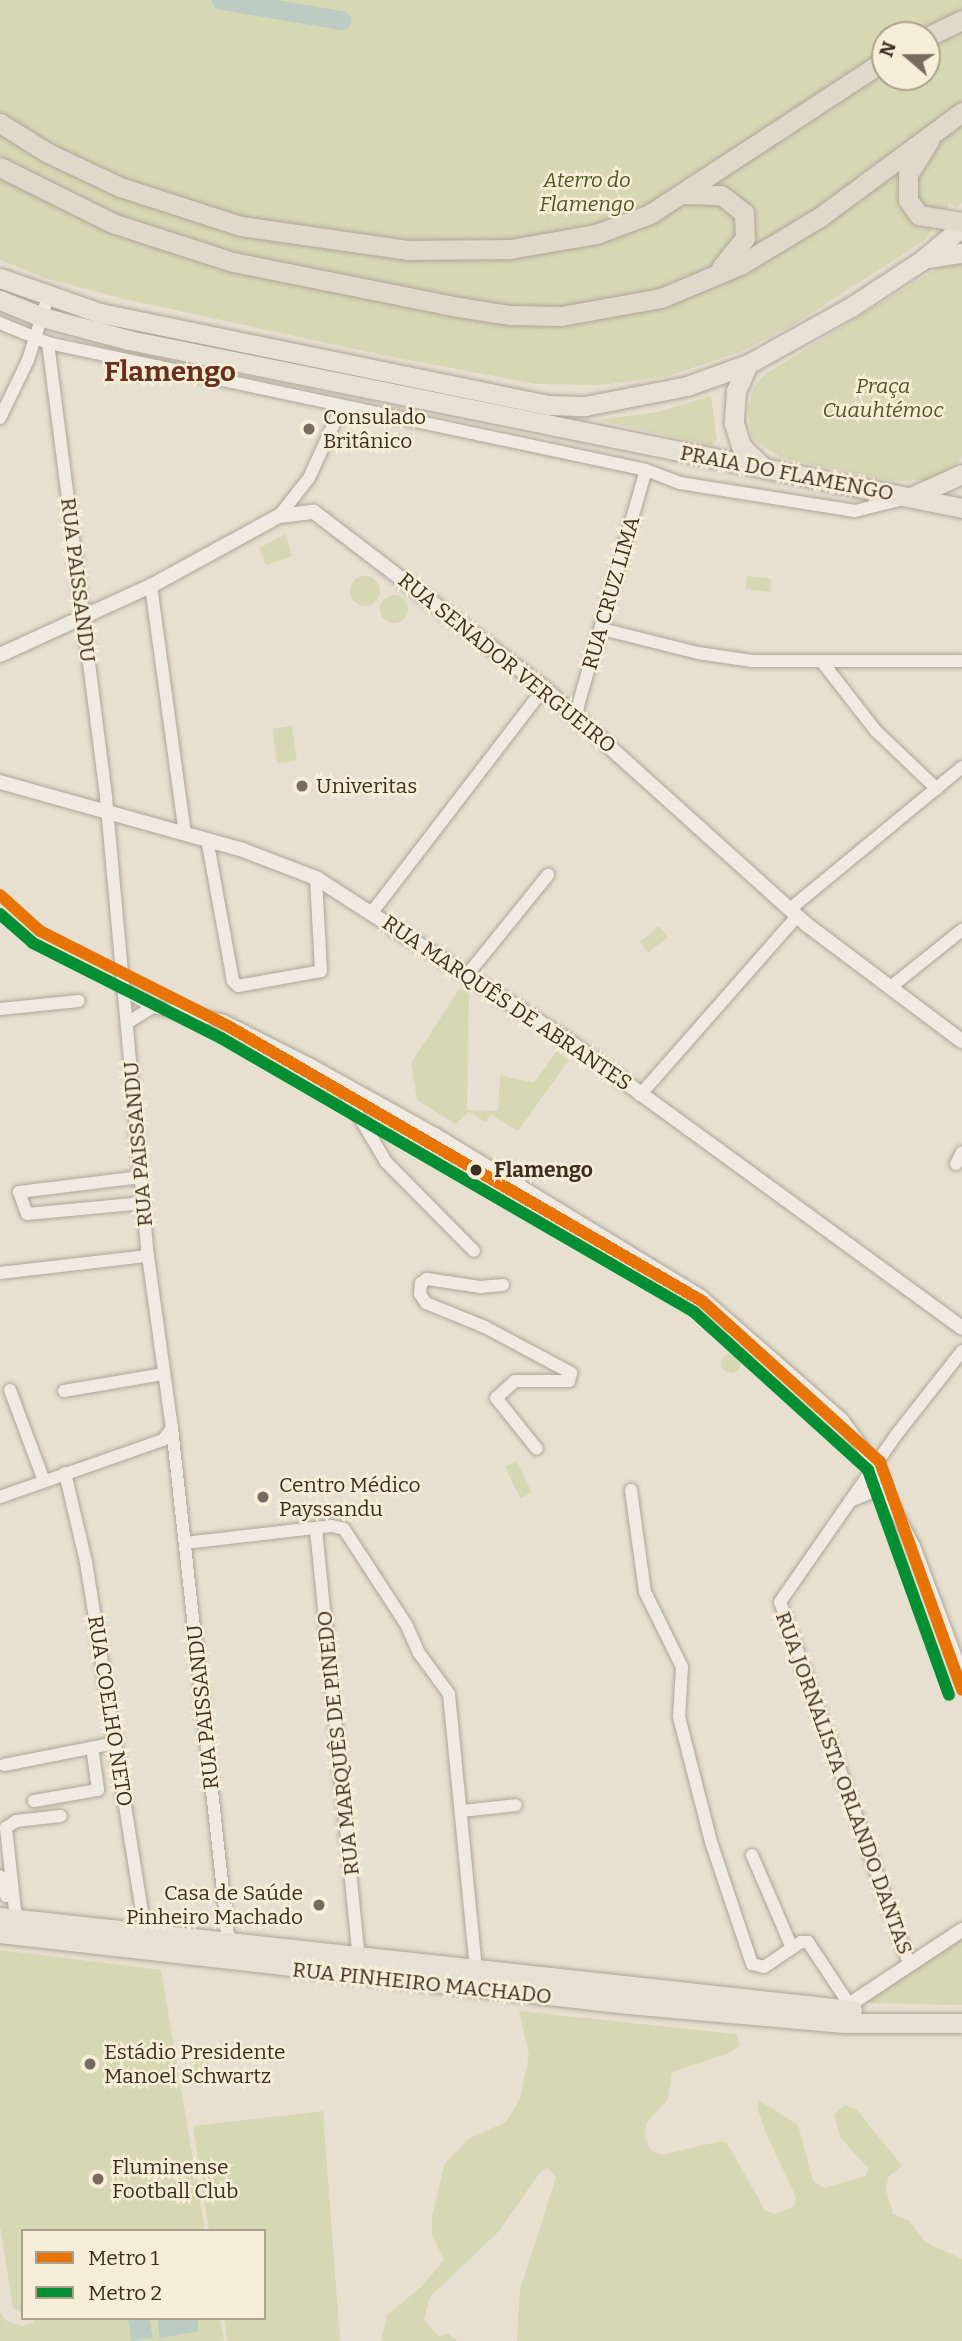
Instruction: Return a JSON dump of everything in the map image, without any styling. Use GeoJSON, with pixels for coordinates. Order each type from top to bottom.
{"type":"FeatureCollection","features":[{"type":"Feature","properties":{"kind":"highway"},"geometry":{"type":"LineString","coordinates":[[941,30],[962,20]]}},
{"type":"Feature","properties":{"kind":"highway"},"geometry":{"type":"LineString","coordinates":[[0,123],[48,153],[167,206],[241,226],[341,243],[465,250],[510,249],[596,234],[685,194],[871,69]]}},
{"type":"Feature","properties":{"kind":"highway"},"geometry":{"type":"LineString","coordinates":[[0,167],[58,199],[163,243],[335,283],[458,307],[510,315],[594,313],[661,298],[708,281],[820,217],[962,112]]}},
{"type":"Feature","properties":{"kind":"highway"},"geometry":{"type":"LineString","coordinates":[[940,127],[908,174],[908,200],[919,215],[962,222]]}},
{"type":"Feature","properties":{"kind":"highway"},"geometry":{"type":"LineString","coordinates":[[685,194],[722,195],[744,213],[746,231],[741,247],[708,281]]}},
{"type":"Feature","properties":{"kind":"main road"},"geometry":{"type":"LineString","coordinates":[[0,278],[48,297],[114,316],[550,405],[632,398],[748,364],[851,307],[921,261],[962,227]]}},
{"type":"Feature","properties":{"kind":"main road"},"geometry":{"type":"LineString","coordinates":[[921,261],[942,254],[962,253]]}},
{"type":"Feature","properties":{"kind":"main road","name":"PRAIA DO FLAMENGO"},"geometry":{"type":"LineString","coordinates":[[0,300],[42,317],[129,340],[910,497]]}},
{"type":"Feature","properties":{"kind":"main road"},"geometry":{"type":"LineString","coordinates":[[748,364],[736,391],[734,423],[741,446],[767,470]]}},
{"type":"Feature","properties":{"kind":"main road"},"geometry":{"type":"LineString","coordinates":[[910,497],[962,474]]}},
{"type":"Feature","properties":{"kind":"main road"},"geometry":{"type":"LineString","coordinates":[[910,497],[962,508]]}},
{"type":"Feature","properties":{"kind":"main road","name":"RUA PINHEIRO MACHADO"},"geometry":{"type":"LineString","coordinates":[[6,1922],[539,1995],[845,2013]]}},
{"type":"Feature","properties":{"kind":"main road","name":"RUA PINHEIRO MACHADO"},"geometry":{"type":"LineString","coordinates":[[146,1942],[229,1945],[359,1956],[845,2013]]}},
{"type":"Feature","properties":{"kind":"main road"},"geometry":{"type":"LineString","coordinates":[[845,2013],[962,2011]]}},
{"type":"Feature","properties":{"kind":"main road"},"geometry":{"type":"LineString","coordinates":[[845,2013],[962,2023]]}},
{"type":"Feature","properties":{"kind":"street"},"geometry":{"type":"LineString","coordinates":[[0,418],[35,338],[48,297]]}},
{"type":"Feature","properties":{"kind":"street","name":"PRAIA DO FLAMENGO"},"geometry":{"type":"LineString","coordinates":[[0,323],[48,343],[646,470],[680,483],[808,506],[855,511],[910,497]]}},
{"type":"Feature","properties":{"kind":"street","name":"RUA PAISSANDU"},"geometry":{"type":"LineString","coordinates":[[48,343],[107,809],[148,1256],[172,1428],[168,1444],[185,1543],[229,1945]]}},
{"type":"Feature","properties":{"kind":"street"},"geometry":{"type":"LineString","coordinates":[[0,655],[151,586],[279,516],[305,486],[342,406]]}},
{"type":"Feature","properties":{"kind":"street","name":"RUA CRUZ LIMA"},"geometry":{"type":"LineString","coordinates":[[575,716],[646,470]]}},
{"type":"Feature","properties":{"kind":"street"},"geometry":{"type":"LineString","coordinates":[[279,516],[314,512],[305,486]]}},
{"type":"Feature","properties":{"kind":"street","name":"RUA SENADOR VERGUEIRO"},"geometry":{"type":"LineString","coordinates":[[314,512],[544,688],[793,912],[962,1041]]}},
{"type":"Feature","properties":{"kind":"street"},"geometry":{"type":"LineString","coordinates":[[151,586],[185,833]]}},
{"type":"Feature","properties":{"kind":"street"},"geometry":{"type":"LineString","coordinates":[[602,629],[724,658],[823,663],[962,661]]}},
{"type":"Feature","properties":{"kind":"street"},"geometry":{"type":"LineString","coordinates":[[823,663],[876,731],[937,789]]}},
{"type":"Feature","properties":{"kind":"street"},"geometry":{"type":"LineString","coordinates":[[373,911],[544,688]]}},
{"type":"Feature","properties":{"kind":"street"},"geometry":{"type":"LineString","coordinates":[[640,1095],[793,912],[962,767]]}},
{"type":"Feature","properties":{"kind":"street","name":"RUA MARQUÊS DE ABRANTES"},"geometry":{"type":"LineString","coordinates":[[0,782],[107,809],[206,839],[316,878],[373,911],[570,1042],[962,1328]]}},
{"type":"Feature","properties":{"kind":"street"},"geometry":{"type":"LineString","coordinates":[[206,839],[233,981],[238,986],[322,968],[316,878]]}},
{"type":"Feature","properties":{"kind":"street"},"geometry":{"type":"LineString","coordinates":[[467,975],[548,875]]}},
{"type":"Feature","properties":{"kind":"street"},"geometry":{"type":"LineString","coordinates":[[892,986],[962,930]]}},
{"type":"Feature","properties":{"kind":"street"},"geometry":{"type":"LineString","coordinates":[[124,989],[153,1007],[224,1021],[337,1080],[687,1286],[842,1419],[885,1487],[914,1546],[962,1673]]}},
{"type":"Feature","properties":{"kind":"street"},"geometry":{"type":"LineString","coordinates":[[0,1009],[79,1001]]}},
{"type":"Feature","properties":{"kind":"street"},"geometry":{"type":"LineString","coordinates":[[127,1023],[153,1007]]}},
{"type":"Feature","properties":{"kind":"street"},"geometry":{"type":"LineString","coordinates":[[337,1080],[386,1162],[474,1251]]}},
{"type":"Feature","properties":{"kind":"street"},"geometry":{"type":"LineString","coordinates":[[956,1164],[962,1152]]}},
{"type":"Feature","properties":{"kind":"street"},"geometry":{"type":"LineString","coordinates":[[141,1177],[19,1192],[27,1214],[143,1203]]}},
{"type":"Feature","properties":{"kind":"street"},"geometry":{"type":"LineString","coordinates":[[0,1273],[148,1256]]}},
{"type":"Feature","properties":{"kind":"street"},"geometry":{"type":"LineString","coordinates":[[503,1285],[480,1287],[427,1279],[421,1283],[420,1294],[426,1303],[485,1327],[571,1373],[569,1381],[515,1381],[496,1398],[537,1449]]}},
{"type":"Feature","properties":{"kind":"street"},"geometry":{"type":"LineString","coordinates":[[850,1501],[962,1351]]}},
{"type":"Feature","properties":{"kind":"street"},"geometry":{"type":"LineString","coordinates":[[64,1391],[163,1374]]}},
{"type":"Feature","properties":{"kind":"street"},"geometry":{"type":"LineString","coordinates":[[10,1390],[44,1481]]}},
{"type":"Feature","properties":{"kind":"street"},"geometry":{"type":"LineString","coordinates":[[0,1497],[65,1473],[168,1444]]}},
{"type":"Feature","properties":{"kind":"street","name":"RUA COELHO NETO"},"geometry":{"type":"LineString","coordinates":[[65,1473],[86,1562],[146,1942]]}},
{"type":"Feature","properties":{"kind":"street"},"geometry":{"type":"LineString","coordinates":[[850,1501],[885,1487]]}},
{"type":"Feature","properties":{"kind":"street"},"geometry":{"type":"LineString","coordinates":[[631,1490],[645,1592],[682,1667],[678,1714],[730,1903],[754,1966],[764,1967],[792,1948],[808,1942],[845,2013],[909,1964],[962,1930]]}},
{"type":"Feature","properties":{"kind":"street","name":"RUA JORNALISTA ORLANDO DANTAS"},"geometry":{"type":"LineString","coordinates":[[850,1501],[780,1602],[909,1964]]}},
{"type":"Feature","properties":{"kind":"street"},"geometry":{"type":"LineString","coordinates":[[185,1543],[316,1529],[344,1529],[406,1624],[419,1653],[445,1685],[452,1704],[476,1968]]}},
{"type":"Feature","properties":{"kind":"street","name":"RUA MARQUÊS DE PINEDO"},"geometry":{"type":"LineString","coordinates":[[316,1529],[359,1956]]}},
{"type":"Feature","properties":{"kind":"street"},"geometry":{"type":"LineString","coordinates":[[4,1765],[115,1743]]}},
{"type":"Feature","properties":{"kind":"street"},"geometry":{"type":"LineString","coordinates":[[34,1801],[98,1790],[92,1747]]}},
{"type":"Feature","properties":{"kind":"street"},"geometry":{"type":"LineString","coordinates":[[462,1811],[516,1805]]}},
{"type":"Feature","properties":{"kind":"street"},"geometry":{"type":"LineString","coordinates":[[6,1922],[6,1828],[16,1821],[61,1816]]}},
{"type":"Feature","properties":{"kind":"street"},"geometry":{"type":"LineString","coordinates":[[752,1855],[792,1948]]}},
{"type":"Feature","properties":{"kind":"street"},"geometry":{"type":"LineString","coordinates":[[0,1876],[6,1922]]}},
{"type":"Feature","properties":{"kind":"green space","name":"Aterro do Flamengo"},"geometry":{"type":"Polygon","coordinates":[[[0,0],[962,0],[962,203],[956,208],[950,203],[925,240],[793,325],[740,352],[665,377],[600,385],[536,384],[382,355],[120,298],[45,278],[0,260],[0,0]]]}},
{"type":"Feature","properties":{"kind":"green space","name":"Praça Cuauhtémoc"},"geometry":{"type":"Polygon","coordinates":[[[944,264],[962,264],[962,457],[954,466],[928,480],[893,481],[782,458],[758,443],[751,435],[748,409],[753,389],[764,375],[944,264]]]}},
{"type":"Feature","properties":{"kind":"green space"},"geometry":{"type":"Polygon","coordinates":[[[711,396],[717,440],[712,445],[598,420],[658,412],[711,396]]]}},
{"type":"Feature","properties":{"kind":"green space"},"geometry":{"type":"Polygon","coordinates":[[[286,534],[292,556],[266,565],[259,548],[286,534]]]}},
{"type":"Feature","properties":{"kind":"green space"},"geometry":{"type":"Polygon","coordinates":[[[365,576],[376,580],[380,591],[376,602],[365,606],[354,602],[350,591],[354,580],[365,576]]]}},
{"type":"Feature","properties":{"kind":"green space"},"geometry":{"type":"Polygon","coordinates":[[[747,576],[772,579],[770,592],[745,589],[747,576]]]}},
{"type":"Feature","properties":{"kind":"green space"},"geometry":{"type":"Polygon","coordinates":[[[394,595],[404,599],[408,609],[404,619],[394,623],[384,619],[380,609],[384,599],[394,595]]]}},
{"type":"Feature","properties":{"kind":"green space"},"geometry":{"type":"Polygon","coordinates":[[[292,726],[297,761],[277,763],[272,729],[292,726]]]}},
{"type":"Feature","properties":{"kind":"green space"},"geometry":{"type":"Polygon","coordinates":[[[659,926],[668,937],[648,953],[640,942],[659,926]]]}},
{"type":"Feature","properties":{"kind":"green space"},"geometry":{"type":"Polygon","coordinates":[[[460,988],[469,994],[467,1110],[498,1111],[500,1075],[534,1083],[557,1051],[569,1060],[518,1131],[491,1114],[486,1122],[468,1112],[456,1124],[417,1100],[411,1063],[460,988]]]}},
{"type":"Feature","properties":{"kind":"green space"},"geometry":{"type":"Polygon","coordinates":[[[727,1353],[735,1353],[741,1363],[735,1373],[727,1373],[721,1367],[721,1359],[727,1353]]]}},
{"type":"Feature","properties":{"kind":"green space"},"geometry":{"type":"Polygon","coordinates":[[[517,1461],[532,1493],[520,1498],[505,1466],[517,1461]]]}},
{"type":"Feature","properties":{"kind":"green space"},"geometry":{"type":"Polygon","coordinates":[[[962,1936],[962,2005],[864,2003],[962,1936]]]}},
{"type":"Feature","properties":{"kind":"green space","name":"Fluminense Football Club"},"geometry":{"type":"Polygon","coordinates":[[[0,1950],[161,1970],[205,2229],[21,2229],[21,2313],[13,2308],[0,2226],[0,1950]]]}},
{"type":"Feature","properties":{"kind":"green space"},"geometry":{"type":"Polygon","coordinates":[[[519,2011],[736,2034],[740,2046],[729,2053],[672,2072],[668,2099],[646,2123],[645,2138],[651,2151],[661,2155],[721,2141],[727,2143],[765,2210],[775,2214],[794,2206],[796,2197],[767,2136],[757,2107],[759,2100],[798,2125],[813,2181],[825,2188],[866,2176],[868,2168],[840,2137],[834,2114],[845,2105],[857,2110],[902,2166],[888,2177],[886,2190],[893,2214],[910,2221],[925,2242],[962,2259],[962,2341],[517,2341],[520,2290],[556,2177],[548,2168],[541,2171],[499,2231],[430,2297],[424,2320],[439,2336],[448,2334],[458,2341],[381,2341],[387,2315],[422,2286],[444,2260],[432,2235],[432,2217],[444,2165],[468,2139],[506,2122],[520,2099],[529,2055],[519,2011]]]}},
{"type":"Feature","properties":{"kind":"green space"},"geometry":{"type":"Polygon","coordinates":[[[208,2055],[211,2083],[195,2085],[192,2057],[208,2055]]]}},
{"type":"Feature","properties":{"kind":"green space"},"geometry":{"type":"Polygon","coordinates":[[[323,2111],[340,2341],[227,2341],[224,2320],[266,2320],[266,2229],[209,2229],[193,2126],[323,2111]]]}},
{"type":"Feature","properties":{"kind":"green space"},"geometry":{"type":"Polygon","coordinates":[[[0,2312],[7,2321],[22,2326],[35,2322],[32,2320],[220,2320],[224,2341],[0,2341],[0,2312]]]}},
{"type":"Feature","properties":{"kind":"shaded area"},"geometry":{"type":"Polygon","coordinates":[[[128,2320],[149,2320],[153,2338],[131,2341],[128,2320]]]}},
{"type":"Feature","properties":{"kind":"shaded area"},"geometry":{"type":"Polygon","coordinates":[[[157,2320],[197,2320],[199,2331],[160,2338],[157,2320]]]}},
{"type":"Feature","properties":{"kind":"waterway"},"geometry":{"type":"LineString","coordinates":[[221,0],[341,20]]}},
{"type":"Feature","properties":{"kind":"metro line","name":"1"},"geometry":{"type":"LineString","coordinates":[[0,895],[40,931],[228,1026],[702,1301],[880,1462],[962,1690]]}},
{"type":"Feature","properties":{"kind":"metro line","name":"2"},"geometry":{"type":"LineString","coordinates":[[0,914],[33,943],[221,1038],[694,1312],[868,1470],[949,1695]]}},
{"type":"Feature","properties":{"kind":"place","name":"Consulado Britânico"},"geometry":{"type":"Point","coordinates":[309,429]}},
{"type":"Feature","properties":{"kind":"place","name":"Univeritas"},"geometry":{"type":"Point","coordinates":[302,786]}},
{"type":"Feature","properties":{"kind":"place","name":"Flamengo"},"geometry":{"type":"Point","coordinates":[476,1170]}},
{"type":"Feature","properties":{"kind":"place","name":"Centro Médico Payssandu"},"geometry":{"type":"Point","coordinates":[263,1497]}},
{"type":"Feature","properties":{"kind":"place","name":"Casa de Saúde Pinheiro Machado"},"geometry":{"type":"Point","coordinates":[319,1905]}},
{"type":"Feature","properties":{"kind":"place","name":"Estádio Presidente Manoel Schwartz"},"geometry":{"type":"Point","coordinates":[90,2064]}},
{"type":"Feature","properties":{"kind":"place","name":"Fluminense Football Club"},"geometry":{"type":"Point","coordinates":[98,2179]}},
{"type":"Feature","properties":{"kind":"district","name":"Flamengo"},"geometry":{"type":"Point","coordinates":[170,372]}}]}
